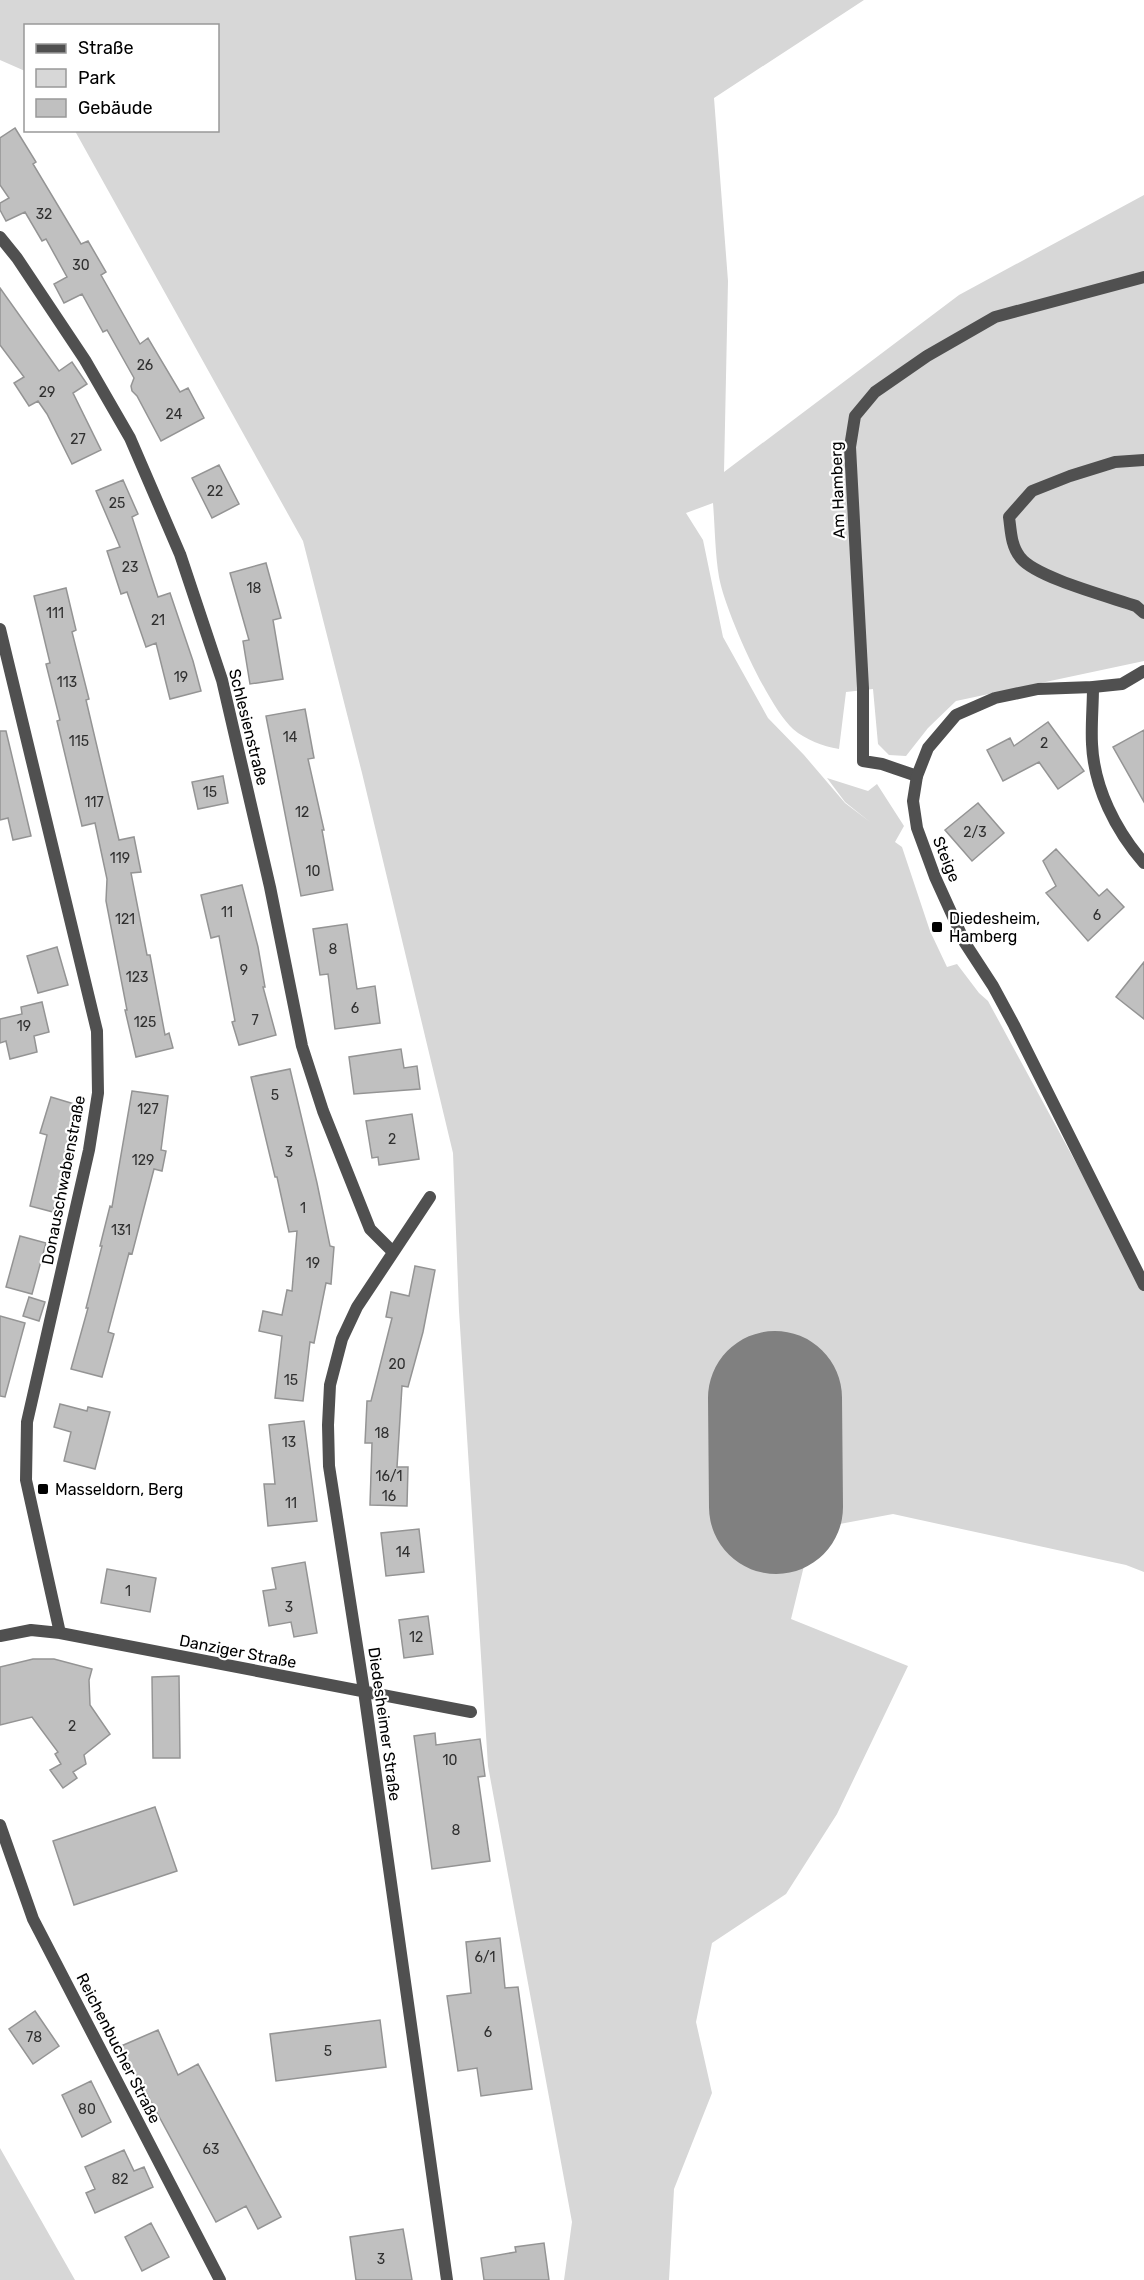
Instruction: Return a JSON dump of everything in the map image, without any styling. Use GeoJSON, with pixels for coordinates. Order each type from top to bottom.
{"type":"FeatureCollection","features":[{"type":"Feature","properties":{"kind":"street","name":"Schlesienstraße"},"geometry":{"type":"LineString","coordinates":[[0,237],[17,258],[85,360],[124,428],[180,554],[222,680],[270,887],[302,1046],[322,1111],[370,1229],[393,1252]]}},
{"type":"Feature","properties":{"kind":"street","name":"Am Hamberg"},"geometry":{"type":"LineString","coordinates":[[917,776],[882,764],[863,761],[863,688],[850,447],[855,416],[875,392],[927,356],[995,317],[1144,277]]}},
{"type":"Feature","properties":{"kind":"street"},"geometry":{"type":"LineString","coordinates":[[1144,460],[1115,462],[1032,490],[1009,517],[1012,540],[1020,558],[1036,571],[1136,606],[1144,613]]}},
{"type":"Feature","properties":{"kind":"street","name":"Donauschwabenstraße"},"geometry":{"type":"LineString","coordinates":[[0,629],[96,1031],[98,1092],[89,1150],[27,1422],[26,1480],[60,1634]]}},
{"type":"Feature","properties":{"kind":"street","name":"Steige"},"geometry":{"type":"LineString","coordinates":[[1144,671],[1122,684],[1038,689],[995,698],[956,715],[928,748],[917,776],[913,801],[917,828],[935,877],[965,943],[1009,1015],[1144,1285]]}},
{"type":"Feature","properties":{"kind":"street"},"geometry":{"type":"LineString","coordinates":[[1093,687],[1092,746],[1102,797],[1130,847],[1144,863]]}},
{"type":"Feature","properties":{"kind":"street","name":"Diedesheimer Straße"},"geometry":{"type":"LineString","coordinates":[[430,1197],[357,1307],[342,1339],[330,1385],[328,1425],[329,1466],[364,1691],[447,2280]]}},
{"type":"Feature","properties":{"kind":"street","name":"Danziger Straße"},"geometry":{"type":"LineString","coordinates":[[0,1636],[31,1630],[60,1634],[471,1712]]}},
{"type":"Feature","properties":{"kind":"street","name":"Reichenbucher Straße"},"geometry":{"type":"LineString","coordinates":[[0,1826],[33,1919],[220,2280]]}},
{"type":"Feature","properties":{"kind":"green space"},"geometry":{"type":"Polygon","coordinates":[[[0,0],[864,0],[714,98],[728,281],[724,472],[959,295],[1144,195],[1144,661],[956,701],[928,728],[906,756],[889,755],[878,744],[873,689],[846,692],[839,749],[820,744],[798,733],[783,718],[760,680],[738,634],[719,577],[713,503],[686,513],[703,540],[723,637],[768,718],[804,755],[845,803],[870,822],[845,802],[827,778],[868,791],[877,784],[904,826],[895,842],[902,847],[930,931],[947,967],[957,964],[988,1001],[1144,1288],[1144,1572],[1126,1565],[893,1514],[813,1529],[791,1619],[908,1666],[837,1814],[786,1894],[712,1943],[696,2022],[712,2093],[674,2189],[669,2280],[564,2280],[572,2222],[488,1766],[459,1311],[453,1153],[362,773],[303,541],[76,132],[219,132],[219,24],[24,24],[24,71],[0,60],[0,0]]]}},
{"type":"Feature","properties":{"kind":"green space"},"geometry":{"type":"Polygon","coordinates":[[[0,2148],[75,2280],[0,2280],[0,2148]]]}},
{"type":"Feature","properties":{"kind":"building"},"geometry":{"type":"Polygon","coordinates":[[[15,128],[36,162],[33,164],[81,244],[88,241],[106,272],[101,275],[140,344],[148,338],[180,392],[188,388],[204,418],[161,441],[137,396],[132,391],[134,378],[107,330],[103,332],[82,294],[64,303],[54,284],[67,277],[46,239],[42,241],[25,212],[6,221],[0,210],[0,203],[9,198],[0,185],[0,138],[15,128]]]}},
{"type":"Feature","properties":{"kind":"building"},"geometry":{"type":"Polygon","coordinates":[[[0,288],[59,371],[72,362],[87,384],[73,393],[101,450],[72,464],[38,401],[29,406],[14,383],[24,377],[0,345],[0,288]]]}},
{"type":"Feature","properties":{"kind":"building"},"geometry":{"type":"Polygon","coordinates":[[[219,465],[239,504],[212,518],[192,478],[219,465]]]}},
{"type":"Feature","properties":{"kind":"building"},"geometry":{"type":"Polygon","coordinates":[[[123,480],[138,514],[132,517],[158,597],[170,593],[201,691],[170,699],[156,643],[146,647],[127,592],[121,594],[107,551],[120,547],[96,491],[123,480]]]}},
{"type":"Feature","properties":{"kind":"building"},"geometry":{"type":"Polygon","coordinates":[[[266,563],[281,618],[273,620],[283,679],[250,684],[243,641],[249,640],[230,573],[266,563]]]}},
{"type":"Feature","properties":{"kind":"building"},"geometry":{"type":"Polygon","coordinates":[[[66,588],[76,630],[72,632],[89,699],[86,700],[119,840],[134,837],[141,872],[131,873],[165,1035],[169,1033],[173,1048],[136,1057],[125,1010],[127,1010],[106,901],[107,879],[95,823],[82,826],[57,721],[60,720],[46,664],[50,663],[34,596],[66,588]]]}},
{"type":"Feature","properties":{"kind":"building"},"geometry":{"type":"Polygon","coordinates":[[[305,709],[314,758],[308,759],[324,830],[322,830],[333,890],[301,896],[266,716],[305,709]]]}},
{"type":"Feature","properties":{"kind":"building"},"geometry":{"type":"Polygon","coordinates":[[[1048,722],[1084,771],[1058,789],[1039,762],[1003,781],[987,750],[1010,738],[1014,746],[1048,722]]]}},
{"type":"Feature","properties":{"kind":"building"},"geometry":{"type":"Polygon","coordinates":[[[1144,730],[1144,802],[1113,747],[1144,730]]]}},
{"type":"Feature","properties":{"kind":"building"},"geometry":{"type":"Polygon","coordinates":[[[0,731],[6,731],[31,836],[13,840],[8,818],[0,820],[0,731]]]}},
{"type":"Feature","properties":{"kind":"building"},"geometry":{"type":"Polygon","coordinates":[[[223,776],[228,803],[198,809],[192,782],[223,776]]]}},
{"type":"Feature","properties":{"kind":"building"},"geometry":{"type":"Polygon","coordinates":[[[978,803],[1004,833],[972,861],[945,830],[978,803]]]}},
{"type":"Feature","properties":{"kind":"building"},"geometry":{"type":"Polygon","coordinates":[[[1056,849],[1099,896],[1107,889],[1124,907],[1088,941],[1046,893],[1056,886],[1043,861],[1056,849]]]}},
{"type":"Feature","properties":{"kind":"building"},"geometry":{"type":"Polygon","coordinates":[[[242,885],[258,947],[265,987],[263,987],[276,1035],[239,1045],[232,1022],[235,1021],[219,936],[211,938],[201,895],[242,885]]]}},
{"type":"Feature","properties":{"kind":"building"},"geometry":{"type":"Polygon","coordinates":[[[347,924],[357,989],[375,986],[380,1023],[335,1029],[328,974],[320,975],[313,929],[347,924]]]}},
{"type":"Feature","properties":{"kind":"building"},"geometry":{"type":"Polygon","coordinates":[[[57,947],[68,985],[38,993],[27,956],[57,947]]]}},
{"type":"Feature","properties":{"kind":"building"},"geometry":{"type":"Polygon","coordinates":[[[1144,962],[1144,1019],[1116,997],[1144,962]]]}},
{"type":"Feature","properties":{"kind":"building"},"geometry":{"type":"Polygon","coordinates":[[[42,1002],[49,1032],[34,1036],[37,1052],[10,1059],[6,1041],[0,1043],[0,1019],[22,1014],[21,1007],[42,1002]]]}},
{"type":"Feature","properties":{"kind":"building"},"geometry":{"type":"Polygon","coordinates":[[[401,1049],[404,1068],[417,1066],[420,1089],[354,1094],[349,1057],[401,1049]]]}},
{"type":"Feature","properties":{"kind":"building"},"geometry":{"type":"Polygon","coordinates":[[[290,1069],[330,1246],[334,1247],[331,1284],[326,1283],[314,1343],[310,1342],[303,1401],[275,1398],[282,1336],[259,1331],[263,1311],[282,1315],[287,1290],[292,1291],[297,1231],[289,1232],[251,1077],[290,1069]]]}},
{"type":"Feature","properties":{"kind":"building"},"geometry":{"type":"Polygon","coordinates":[[[132,1091],[168,1096],[161,1150],[166,1151],[162,1171],[154,1169],[132,1254],[129,1253],[108,1332],[114,1334],[102,1377],[71,1369],[88,1308],[86,1308],[110,1206],[112,1207],[132,1091]]]}},
{"type":"Feature","properties":{"kind":"building"},"geometry":{"type":"Polygon","coordinates":[[[51,1097],[81,1106],[63,1162],[66,1163],[53,1212],[30,1206],[47,1135],[40,1133],[51,1097]]]}},
{"type":"Feature","properties":{"kind":"building"},"geometry":{"type":"Polygon","coordinates":[[[412,1114],[419,1159],[379,1165],[378,1157],[372,1158],[366,1121],[412,1114]]]}},
{"type":"Feature","properties":{"kind":"building"},"geometry":{"type":"Polygon","coordinates":[[[20,1236],[46,1243],[32,1294],[6,1287],[20,1236]]]}},
{"type":"Feature","properties":{"kind":"building"},"geometry":{"type":"Polygon","coordinates":[[[415,1266],[435,1270],[423,1332],[408,1387],[402,1386],[397,1467],[408,1467],[407,1506],[370,1505],[372,1443],[365,1443],[367,1401],[371,1401],[392,1318],[386,1317],[391,1292],[409,1296],[415,1266]]]}},
{"type":"Feature","properties":{"kind":"building"},"geometry":{"type":"Polygon","coordinates":[[[29,1297],[45,1302],[39,1321],[23,1316],[29,1297]]]}},
{"type":"Feature","properties":{"kind":"building"},"geometry":{"type":"Polygon","coordinates":[[[0,1316],[25,1323],[5,1397],[0,1396],[0,1316]]]}},
{"type":"Feature","properties":{"kind":"building"},"geometry":{"type":"Polygon","coordinates":[[[60,1404],[87,1411],[88,1407],[110,1412],[95,1469],[64,1461],[71,1432],[54,1427],[60,1404]]]}},
{"type":"Feature","properties":{"kind":"building"},"geometry":{"type":"Polygon","coordinates":[[[304,1421],[317,1521],[268,1526],[264,1484],[275,1484],[269,1425],[304,1421]]]}},
{"type":"Feature","properties":{"kind":"building"},"geometry":{"type":"Polygon","coordinates":[[[419,1529],[424,1572],[386,1576],[381,1533],[419,1529]]]}},
{"type":"Feature","properties":{"kind":"building"},"geometry":{"type":"Polygon","coordinates":[[[305,1562],[317,1633],[294,1637],[291,1622],[269,1626],[263,1591],[276,1589],[272,1568],[305,1562]]]}},
{"type":"Feature","properties":{"kind":"building"},"geometry":{"type":"Polygon","coordinates":[[[107,1569],[156,1578],[150,1612],[101,1603],[107,1569]]]}},
{"type":"Feature","properties":{"kind":"building"},"geometry":{"type":"Polygon","coordinates":[[[428,1616],[433,1654],[404,1658],[399,1620],[428,1616]]]}},
{"type":"Feature","properties":{"kind":"building"},"geometry":{"type":"Polygon","coordinates":[[[33,1659],[54,1659],[92,1669],[89,1680],[90,1705],[110,1734],[84,1755],[86,1764],[73,1772],[77,1778],[63,1788],[50,1770],[61,1764],[55,1754],[58,1752],[32,1717],[0,1725],[0,1667],[33,1659]]]}},
{"type":"Feature","properties":{"kind":"building"},"geometry":{"type":"Polygon","coordinates":[[[179,1676],[180,1758],[153,1758],[152,1677],[179,1676]]]}},
{"type":"Feature","properties":{"kind":"building"},"geometry":{"type":"Polygon","coordinates":[[[435,1733],[436,1745],[480,1739],[485,1776],[478,1777],[490,1861],[432,1869],[414,1736],[435,1733]]]}},
{"type":"Feature","properties":{"kind":"building"},"geometry":{"type":"Polygon","coordinates":[[[155,1807],[177,1871],[74,1905],[53,1841],[155,1807]]]}},
{"type":"Feature","properties":{"kind":"building"},"geometry":{"type":"Polygon","coordinates":[[[500,1938],[505,1988],[518,1987],[532,2089],[481,2096],[477,2068],[458,2071],[447,1996],[471,1993],[466,1942],[500,1938]]]}},
{"type":"Feature","properties":{"kind":"building"},"geometry":{"type":"Polygon","coordinates":[[[35,2011],[59,2046],[33,2064],[9,2029],[35,2011]]]}},
{"type":"Feature","properties":{"kind":"building"},"geometry":{"type":"Polygon","coordinates":[[[380,2020],[386,2067],[276,2081],[270,2034],[380,2020]]]}},
{"type":"Feature","properties":{"kind":"building"},"geometry":{"type":"Polygon","coordinates":[[[158,2030],[178,2075],[198,2064],[281,2217],[258,2229],[246,2206],[216,2222],[135,2072],[131,2074],[119,2047],[158,2030]]]}},
{"type":"Feature","properties":{"kind":"building"},"geometry":{"type":"Polygon","coordinates":[[[91,2081],[111,2122],[82,2137],[62,2095],[91,2081]]]}},
{"type":"Feature","properties":{"kind":"building"},"geometry":{"type":"Polygon","coordinates":[[[124,2150],[134,2171],[144,2167],[153,2187],[95,2213],[86,2193],[95,2189],[85,2167],[124,2150]]]}},
{"type":"Feature","properties":{"kind":"building"},"geometry":{"type":"Polygon","coordinates":[[[151,2223],[169,2257],[142,2271],[125,2237],[151,2223]]]}},
{"type":"Feature","properties":{"kind":"building"},"geometry":{"type":"Polygon","coordinates":[[[403,2229],[412,2280],[356,2280],[350,2237],[403,2229]]]}},
{"type":"Feature","properties":{"kind":"building"},"geometry":{"type":"Polygon","coordinates":[[[544,2243],[549,2280],[484,2280],[481,2258],[516,2252],[515,2247],[544,2243]]]}},
{"type":"Feature","properties":{"kind":"runway"},"geometry":{"type":"LineString","coordinates":[[775,1398],[776,1507]]}},
{"type":"Feature","properties":{"kind":"place","name":"Diedesheim, Hamberg"},"geometry":{"type":"Point","coordinates":[937,927]}},
{"type":"Feature","properties":{"kind":"place","name":"Masseldorn, Berg"},"geometry":{"type":"Point","coordinates":[43,1489]}}]}
